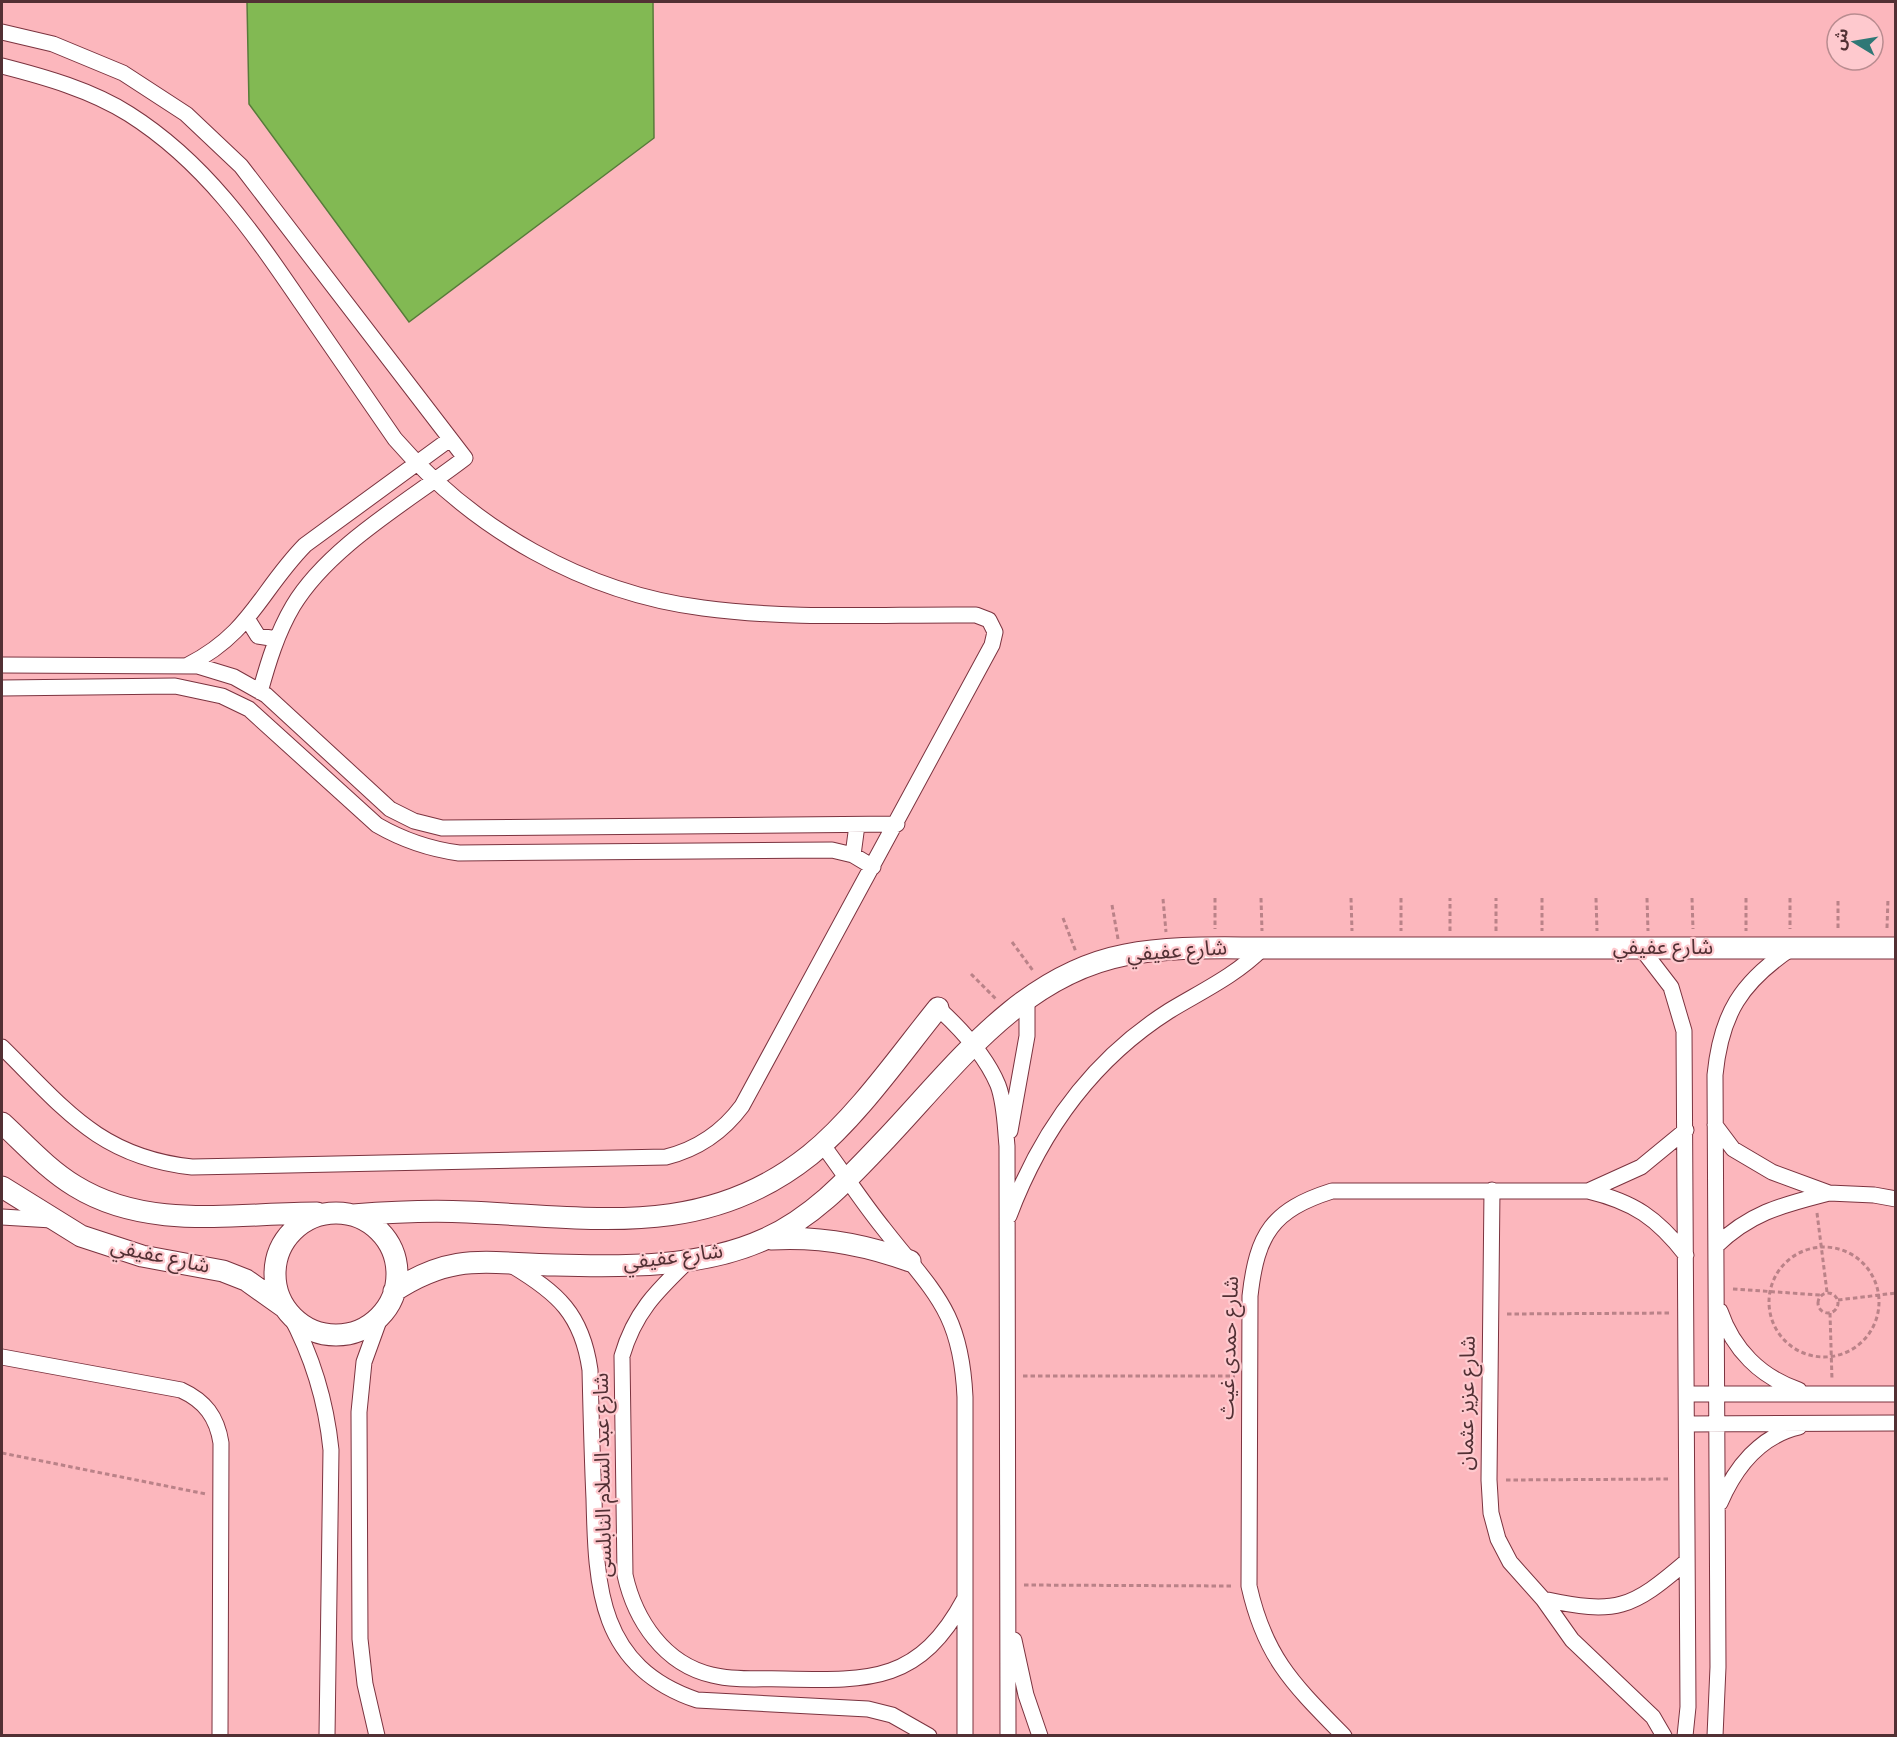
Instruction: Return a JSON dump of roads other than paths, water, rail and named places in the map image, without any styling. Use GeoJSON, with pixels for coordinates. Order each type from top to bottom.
{"type":"FeatureCollection","features":[{"type":"Feature","properties":{"kind":"street"},"geometry":{"type":"LineString","coordinates":[[2,32],[53,44],[123,73],[186,114],[241,166],[465,458],[328,562],[303,591],[277,639],[260,692]]}},
{"type":"Feature","properties":{"kind":"street"},"geometry":{"type":"LineString","coordinates":[[2,66],[66,85],[127,113],[167,142],[208,178],[245,222],[395,439],[416,464],[434,482],[489,525],[550,561],[609,585],[649,597],[732,612],[976,615],[989,620],[996,632],[992,645],[897,824],[742,1106],[727,1125],[708,1140],[681,1153],[666,1157],[192,1167],[170,1165],[128,1153],[93,1134],[2,1047]]}},
{"type":"Feature","properties":{"kind":"street"},"geometry":{"type":"LineString","coordinates":[[188,665],[221,645],[248,620],[277,577],[305,545],[450,439]]}},
{"type":"Feature","properties":{"kind":"street"},"geometry":{"type":"LineString","coordinates":[[248,620],[258,636],[277,639]]}},
{"type":"Feature","properties":{"kind":"street"},"geometry":{"type":"LineString","coordinates":[[2,665],[188,665],[216,670],[260,692],[390,809],[427,825],[460,830],[897,824]]}},
{"type":"Feature","properties":{"kind":"street"},"geometry":{"type":"LineString","coordinates":[[2,688],[174,686],[222,696],[249,710],[377,825],[414,843],[459,853],[822,849],[853,855],[873,867]]}},
{"type":"Feature","properties":{"kind":"street"},"geometry":{"type":"LineString","coordinates":[[853,855],[857,825]]}},
{"type":"Feature","properties":{"kind":"street"},"geometry":{"type":"LineString","coordinates":[[459,853],[460,830]]}},
{"type":"Feature","properties":{"kind":"street","name":"شارع عفيفي"},"geometry":{"type":"LineString","coordinates":[[394,1291],[435,1269],[459,1263],[506,1262],[597,1266],[690,1259],[727,1252],[764,1239],[809,1213],[848,1179],[1010,1011],[1044,986],[1081,968],[1121,955],[1168,949],[1215,948],[1891,948]]}},
{"type":"Feature","properties":{"kind":"street"},"geometry":{"type":"LineString","coordinates":[[1005,1227],[1030,1165],[1051,1126],[1084,1082],[1124,1044],[1169,1012],[1227,979],[1263,948]]}},
{"type":"Feature","properties":{"kind":"street"},"geometry":{"type":"LineString","coordinates":[[1645,948],[1671,987],[1684,1031],[1688,1707],[1685,1736]]}},
{"type":"Feature","properties":{"kind":"street"},"geometry":{"type":"LineString","coordinates":[[1715,1736],[1717,1394],[1715,1125],[1718,1044],[1728,1014],[1752,980],[1767,965],[1792,948]]}},
{"type":"Feature","properties":{"kind":"street"},"geometry":{"type":"LineString","coordinates":[[1006,1146],[1027,1036],[1027,998]]}},
{"type":"Feature","properties":{"kind":"street"},"geometry":{"type":"LineString","coordinates":[[938,1008],[974,1047],[998,1086],[1006,1146],[1008,1736]]}},
{"type":"Feature","properties":{"kind":"street","name":"شارع عفيفي"},"geometry":{"type":"LineString","coordinates":[[353,1215],[423,1210],[633,1220],[681,1215],[727,1203],[771,1182],[822,1144],[845,1122],[938,1008]]}},
{"type":"Feature","properties":{"kind":"street","name":"شارع عفيفي"},"geometry":{"type":"LineString","coordinates":[[2,1123],[47,1165],[74,1185],[104,1201],[130,1210],[184,1217],[326,1213]]}},
{"type":"Feature","properties":{"kind":"street"},"geometry":{"type":"LineString","coordinates":[[1715,1125],[1733,1149],[1744,1158],[1822,1195]]}},
{"type":"Feature","properties":{"kind":"street","name":"شارع حمدى غيث"},"geometry":{"type":"LineString","coordinates":[[1588,1191],[1641,1167],[1686,1130]]}},
{"type":"Feature","properties":{"kind":"street"},"geometry":{"type":"LineString","coordinates":[[822,1144],[945,1307],[957,1335],[963,1365],[965,1736]]}},
{"type":"Feature","properties":{"kind":"street","name":"شارع عفيفي"},"geometry":{"type":"LineString","coordinates":[[2,1187],[52,1220],[111,1248],[223,1271],[253,1284],[288,1311]]}},
{"type":"Feature","properties":{"kind":"street","name":"شارع عزيز عثمان"},"geometry":{"type":"LineString","coordinates":[[1492,1190],[1489,1480],[1491,1513],[1498,1539],[1510,1562],[1544,1599],[1572,1640],[1653,1717],[1664,1736]]}},
{"type":"Feature","properties":{"kind":"street","name":"شارع حمدى غيث"},"geometry":{"type":"LineString","coordinates":[[1344,1736],[1282,1670],[1263,1635],[1249,1586],[1250,1296],[1253,1268],[1260,1246],[1273,1222],[1302,1200],[1332,1191],[1588,1191],[1618,1198],[1644,1212],[1668,1231],[1686,1255]]}},
{"type":"Feature","properties":{"kind":"street"},"geometry":{"type":"LineString","coordinates":[[1716,1246],[1739,1226],[1766,1211],[1822,1195],[1874,1195],[1896,1199]]}},
{"type":"Feature","properties":{"kind":"street"},"geometry":{"type":"LineString","coordinates":[[327,1736],[330,1440],[323,1393],[314,1365],[276,1283],[277,1256],[283,1244],[301,1223],[326,1213],[353,1215],[377,1229],[392,1251],[396,1271],[394,1291],[381,1315],[364,1362],[359,1412],[360,1639],[365,1684],[377,1736]]}},
{"type":"Feature","properties":{"kind":"street"},"geometry":{"type":"LineString","coordinates":[[2,1217],[52,1220]]}},
{"type":"Feature","properties":{"kind":"street"},"geometry":{"type":"LineString","coordinates":[[764,1239],[832,1240],[880,1250],[910,1261]]}},
{"type":"Feature","properties":{"kind":"street","name":"شارع عبد السلام النابلسى"},"geometry":{"type":"LineString","coordinates":[[690,1259],[641,1310],[629,1332],[622,1356],[625,1575],[629,1595],[650,1633],[679,1661],[714,1676],[842,1680],[868,1678],[893,1671],[930,1647],[953,1621],[965,1598]]}},
{"type":"Feature","properties":{"kind":"street","name":"شارع عبد السلام النابلسى"},"geometry":{"type":"LineString","coordinates":[[506,1262],[538,1281],[560,1299],[576,1320],[586,1344],[590,1370],[598,1584],[612,1628],[638,1666],[676,1693],[697,1700],[868,1709],[892,1715],[930,1736]]}},
{"type":"Feature","properties":{"kind":"street"},"geometry":{"type":"LineString","coordinates":[[1716,1295],[1726,1328],[1747,1358],[1761,1371],[1784,1385],[1810,1394]]}},
{"type":"Feature","properties":{"kind":"street"},"geometry":{"type":"LineString","coordinates":[[288,1311],[313,1330],[342,1334],[363,1328],[381,1315]]}},
{"type":"Feature","properties":{"kind":"street"},"geometry":{"type":"LineString","coordinates":[[2,1357],[181,1390],[194,1396],[209,1410],[219,1430],[220,1736]]}},
{"type":"Feature","properties":{"kind":"street"},"geometry":{"type":"LineString","coordinates":[[1687,1394],[1894,1393]]}},
{"type":"Feature","properties":{"kind":"street"},"geometry":{"type":"LineString","coordinates":[[1717,1508],[1729,1483],[1745,1461],[1765,1443],[1789,1430],[1816,1423]]}},
{"type":"Feature","properties":{"kind":"street"},"geometry":{"type":"LineString","coordinates":[[1687,1424],[1895,1423]]}},
{"type":"Feature","properties":{"kind":"street"},"geometry":{"type":"LineString","coordinates":[[1544,1599],[1603,1609],[1624,1605],[1644,1597],[1687,1561]]}},
{"type":"Feature","properties":{"kind":"street"},"geometry":{"type":"LineString","coordinates":[[1008,1614],[1026,1695],[1040,1736]]}}]}
